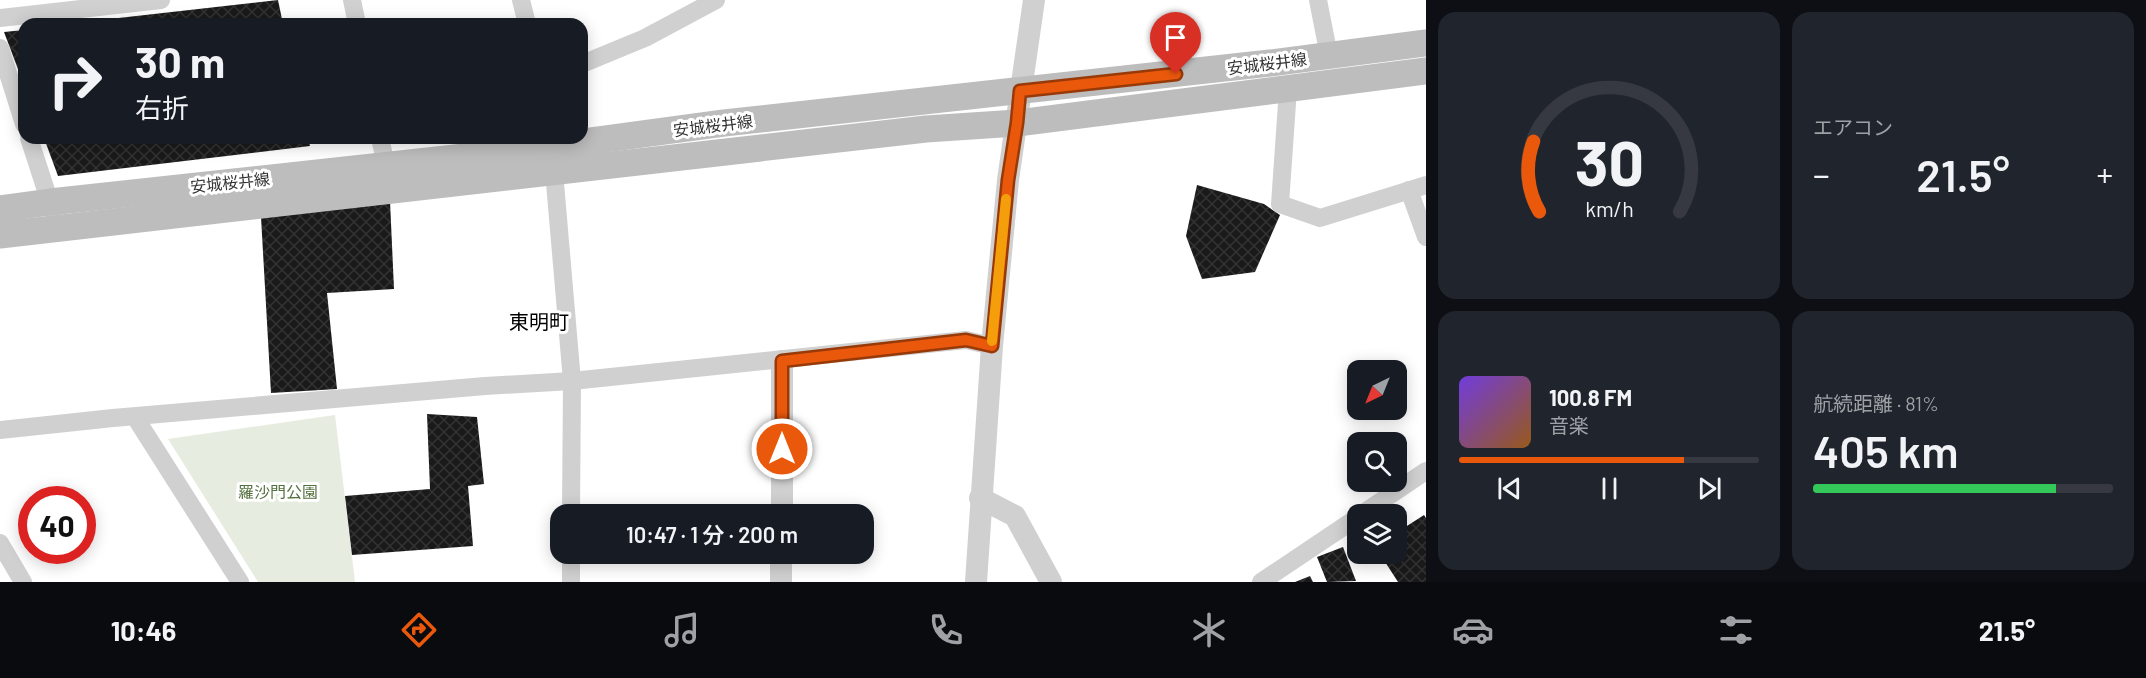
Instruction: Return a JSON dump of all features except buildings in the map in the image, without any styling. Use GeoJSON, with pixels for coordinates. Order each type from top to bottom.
{"type":"FeatureCollection","features":[{"type":"Feature","properties":{"kind":"main road","name":"安城桜井線"},"geometry":{"type":"LineString","coordinates":[[0,235],[552,152],[724,123],[1329,56],[1426,43]]}},
{"type":"Feature","properties":{"kind":"main road","name":"安城桜井線"},"geometry":{"type":"LineString","coordinates":[[0,209],[386,165],[552,152],[1017,123],[1426,71]]}},
{"type":"Feature","properties":{"kind":"street"},"geometry":{"type":"LineString","coordinates":[[0,18],[161,0]]}},
{"type":"Feature","properties":{"kind":"street"},"geometry":{"type":"LineString","coordinates":[[352,0],[356,18]]}},
{"type":"Feature","properties":{"kind":"street"},"geometry":{"type":"LineString","coordinates":[[521,0],[526,18]]}},
{"type":"Feature","properties":{"kind":"street"},"geometry":{"type":"LineString","coordinates":[[588,62],[645,38],[716,0]]}},
{"type":"Feature","properties":{"kind":"street"},"geometry":{"type":"LineString","coordinates":[[976,582],[992,346],[1008,180],[1034,0]]}},
{"type":"Feature","properties":{"kind":"street"},"geometry":{"type":"LineString","coordinates":[[1318,0],[1329,56]]}},
{"type":"Feature","properties":{"kind":"street"},"geometry":{"type":"LineString","coordinates":[[0,48],[18,105]]}},
{"type":"Feature","properties":{"kind":"street"},"geometry":{"type":"LineString","coordinates":[[1288,89],[1280,204],[1320,218],[1418,188],[1426,237]]}},
{"type":"Feature","properties":{"kind":"street"},"geometry":{"type":"LineString","coordinates":[[31,144],[58,228]]}},
{"type":"Feature","properties":{"kind":"street"},"geometry":{"type":"LineString","coordinates":[[381,144],[386,165]]}},
{"type":"Feature","properties":{"kind":"street"},"geometry":{"type":"LineString","coordinates":[[552,152],[572,381],[571,504]]}},
{"type":"Feature","properties":{"kind":"street"},"geometry":{"type":"LineString","coordinates":[[0,430],[485,386],[572,381],[782,361],[966,340],[992,346]]}},
{"type":"Feature","properties":{"kind":"street"},"geometry":{"type":"LineString","coordinates":[[782,361],[782,504]]}},
{"type":"Feature","properties":{"kind":"street"},"geometry":{"type":"LineString","coordinates":[[135,417],[240,582]]}},
{"type":"Feature","properties":{"kind":"street"},"geometry":{"type":"LineString","coordinates":[[1377,504],[1426,471]]}},
{"type":"Feature","properties":{"kind":"street"},"geometry":{"type":"LineString","coordinates":[[980,498],[1015,516],[1052,582]]}},
{"type":"Feature","properties":{"kind":"street"},"geometry":{"type":"LineString","coordinates":[[1261,582],[1347,524]]}},
{"type":"Feature","properties":{"kind":"street"},"geometry":{"type":"LineString","coordinates":[[0,543],[23,582]]}},
{"type":"Feature","properties":{"kind":"street"},"geometry":{"type":"LineString","coordinates":[[571,564],[571,582]]}},
{"type":"Feature","properties":{"kind":"street"},"geometry":{"type":"LineString","coordinates":[[781,564],[781,582]]}},
{"type":"Feature","properties":{"kind":"green space","name":"羅沙門公園"},"geometry":{"type":"Polygon","coordinates":[[[335,415],[355,582],[258,582],[168,439],[335,415]]]}},
{"type":"Feature","properties":{"kind":"slow traffic"},"geometry":{"type":"LineString","coordinates":[[992,341],[1006,199]]}},
{"type":"Feature","properties":{"kind":"district","name":"東明町"},"geometry":{"type":"Point","coordinates":[539,321]}},
{"type":"Feature","properties":{"kind":"route"},"geometry":{"type":"LineString","coordinates":[[782,449],[782,361],[966,340],[992,346],[1008,180],[1020,91],[1176,74]]}}]}
